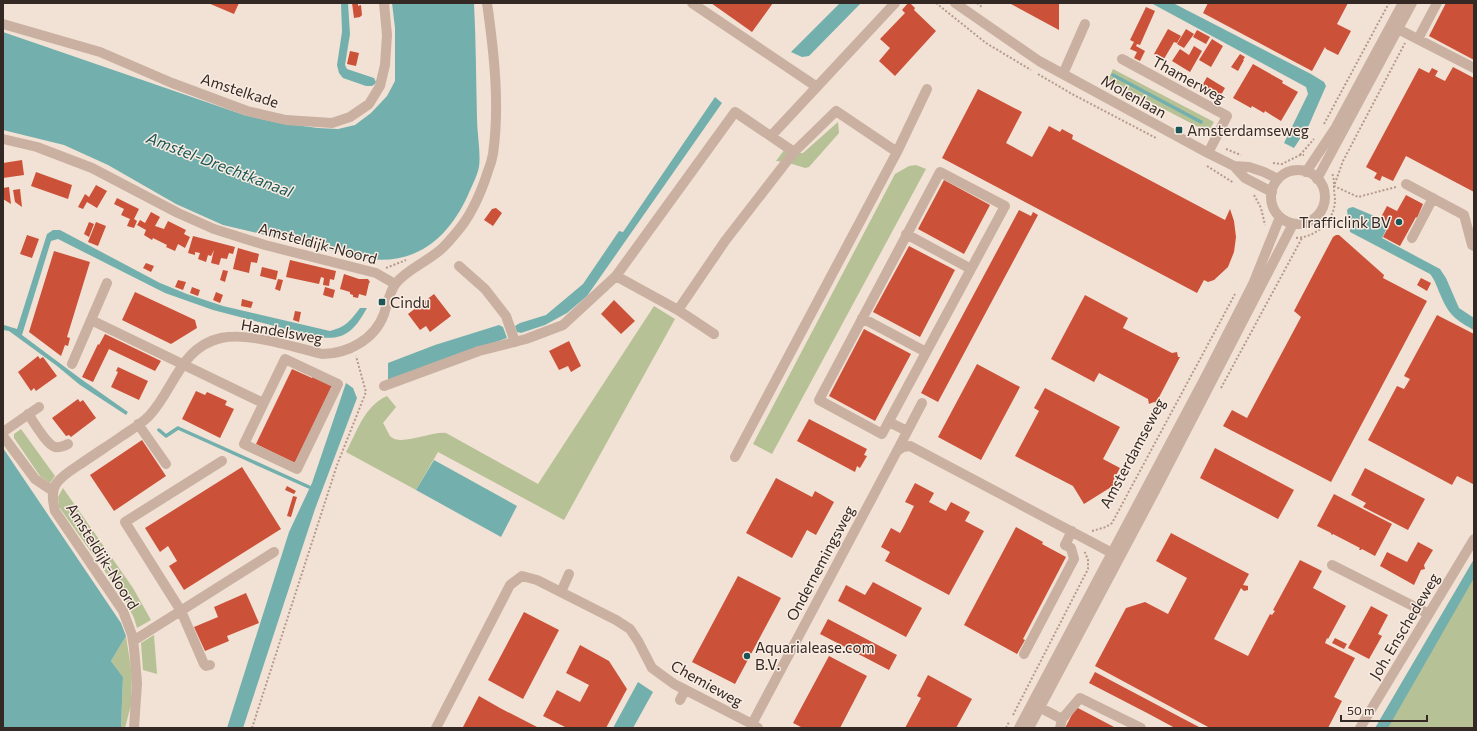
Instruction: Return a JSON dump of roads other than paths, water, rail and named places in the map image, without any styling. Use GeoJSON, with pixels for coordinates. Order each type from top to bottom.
{"type":"FeatureCollection","features":[{"type":"Feature","properties":{"kind":"street","name":"Amstelkade"},"geometry":{"type":"LineString","coordinates":[[3,24],[100,52],[172,83],[247,111],[286,120],[332,123],[350,117],[369,104],[380,86],[385,65],[387,35],[384,3]]}},
{"type":"Feature","properties":{"kind":"street"},"geometry":{"type":"LineString","coordinates":[[395,284],[410,270],[436,254],[458,232],[474,207],[493,155],[496,115],[494,73],[487,3]]}},
{"type":"Feature","properties":{"kind":"street"},"geometry":{"type":"LineString","coordinates":[[692,3],[817,87]]}},
{"type":"Feature","properties":{"kind":"street"},"geometry":{"type":"LineString","coordinates":[[771,136],[895,3]]}},
{"type":"Feature","properties":{"kind":"street","name":"Molenlaan"},"geometry":{"type":"LineString","coordinates":[[955,3],[1033,57],[1234,166],[1245,178],[1272,192]]}},
{"type":"Feature","properties":{"kind":"street"},"geometry":{"type":"LineString","coordinates":[[1317,179],[1412,3]]}},
{"type":"Feature","properties":{"kind":"street"},"geometry":{"type":"LineString","coordinates":[[1413,37],[1437,3]]}},
{"type":"Feature","properties":{"kind":"street"},"geometry":{"type":"LineString","coordinates":[[1306,172],[1336,127],[1399,4]]}},
{"type":"Feature","properties":{"kind":"street"},"geometry":{"type":"LineString","coordinates":[[1063,74],[1085,24]]}},
{"type":"Feature","properties":{"kind":"street"},"geometry":{"type":"LineString","coordinates":[[1398,29],[1474,68]]}},
{"type":"Feature","properties":{"kind":"street","name":"Thamerweg"},"geometry":{"type":"LineString","coordinates":[[1122,59],[1227,116],[1208,153]]}},
{"type":"Feature","properties":{"kind":"street"},"geometry":{"type":"LineString","coordinates":[[735,457],[897,152],[927,89]]}},
{"type":"Feature","properties":{"kind":"street"},"geometry":{"type":"LineString","coordinates":[[678,310],[724,241],[794,152],[836,111],[897,152]]}},
{"type":"Feature","properties":{"kind":"street"},"geometry":{"type":"LineString","coordinates":[[384,386],[479,351],[526,339],[563,325],[616,276],[735,112],[794,152]]}},
{"type":"Feature","properties":{"kind":"street","name":"Amsteldijk-Noord"},"geometry":{"type":"LineString","coordinates":[[3,139],[37,147],[92,168],[178,213],[214,229],[265,245],[376,273],[395,284]]}},
{"type":"Feature","properties":{"kind":"street","name":"Molenlaan"},"geometry":{"type":"LineString","coordinates":[[1234,166],[1249,167],[1264,172],[1278,180]]}},
{"type":"Feature","properties":{"kind":"street"},"geometry":{"type":"LineString","coordinates":[[1298,171],[1306,172],[1317,179],[1322,186],[1324,194],[1322,210],[1310,221],[1302,224],[1293,224],[1280,217],[1272,206],[1272,192],[1278,180],[1284,175],[1298,171]]}},
{"type":"Feature","properties":{"kind":"street"},"geometry":{"type":"LineString","coordinates":[[940,172],[1005,206],[882,434],[819,400],[906,234],[940,172]]}},
{"type":"Feature","properties":{"kind":"street"},"geometry":{"type":"LineString","coordinates":[[1406,184],[1464,215],[1472,245],[1474,246]]}},
{"type":"Feature","properties":{"kind":"street"},"geometry":{"type":"LineString","coordinates":[[1412,238],[1433,198]]}},
{"type":"Feature","properties":{"kind":"street","name":"Amsterdamseweg"},"geometry":{"type":"LineString","coordinates":[[1019,728],[1207,374],[1253,284],[1269,231],[1280,217]]}},
{"type":"Feature","properties":{"kind":"street"},"geometry":{"type":"LineString","coordinates":[[1029,728],[1160,482],[1274,264],[1293,224]]}},
{"type":"Feature","properties":{"kind":"street"},"geometry":{"type":"LineString","coordinates":[[906,234],[971,268]]}},
{"type":"Feature","properties":{"kind":"street"},"geometry":{"type":"LineString","coordinates":[[459,266],[484,289],[506,316],[515,342]]}},
{"type":"Feature","properties":{"kind":"street"},"geometry":{"type":"LineString","coordinates":[[616,276],[678,310],[714,334]]}},
{"type":"Feature","properties":{"kind":"street"},"geometry":{"type":"LineString","coordinates":[[72,364],[107,283]]}},
{"type":"Feature","properties":{"kind":"street","name":"Handelsweg"},"geometry":{"type":"LineString","coordinates":[[53,491],[57,483],[68,472],[148,417],[161,400],[182,364],[191,354],[204,344],[221,338],[244,336],[322,354],[333,354],[353,347],[366,338],[377,327],[395,284]]}},
{"type":"Feature","properties":{"kind":"street"},"geometry":{"type":"LineString","coordinates":[[862,318],[926,352]]}},
{"type":"Feature","properties":{"kind":"street"},"geometry":{"type":"LineString","coordinates":[[91,320],[263,403]]}},
{"type":"Feature","properties":{"kind":"street","name":"Handelsweg"},"geometry":{"type":"LineString","coordinates":[[285,359],[338,384],[297,470],[244,444],[263,403],[285,359]]}},
{"type":"Feature","properties":{"kind":"street","name":"Ondernemingsweg"},"geometry":{"type":"LineString","coordinates":[[755,726],[922,403]]}},
{"type":"Feature","properties":{"kind":"street"},"geometry":{"type":"LineString","coordinates":[[3,432],[38,407]]}},
{"type":"Feature","properties":{"kind":"street"},"geometry":{"type":"LineString","coordinates":[[28,414],[48,442],[54,447],[61,447],[68,444]]}},
{"type":"Feature","properties":{"kind":"street"},"geometry":{"type":"LineString","coordinates":[[889,422],[907,431]]}},
{"type":"Feature","properties":{"kind":"street"},"geometry":{"type":"LineString","coordinates":[[138,424],[166,464]]}},
{"type":"Feature","properties":{"kind":"street","name":"Amsteldijk-Noord"},"geometry":{"type":"LineString","coordinates":[[3,436],[35,479],[53,491],[55,511],[123,611],[133,641],[137,683],[134,728]]}},
{"type":"Feature","properties":{"kind":"street"},"geometry":{"type":"LineString","coordinates":[[897,451],[903,447],[910,446],[1112,553]]}},
{"type":"Feature","properties":{"kind":"street"},"geometry":{"type":"LineString","coordinates":[[210,665],[205,666],[181,611],[125,522],[222,461]]}},
{"type":"Feature","properties":{"kind":"street"},"geometry":{"type":"LineString","coordinates":[[1024,654],[1074,560],[1071,548],[1065,545],[1072,531]]}},
{"type":"Feature","properties":{"kind":"street","name":"Joh. Enschedeweg"},"geometry":{"type":"LineString","coordinates":[[1360,728],[1474,539]]}},
{"type":"Feature","properties":{"kind":"street"},"geometry":{"type":"LineString","coordinates":[[133,641],[274,552]]}},
{"type":"Feature","properties":{"kind":"street"},"geometry":{"type":"LineString","coordinates":[[1332,565],[1429,614]]}},
{"type":"Feature","properties":{"kind":"street"},"geometry":{"type":"LineString","coordinates":[[560,592],[569,574]]}},
{"type":"Feature","properties":{"kind":"street","name":"Chemieweg"},"geometry":{"type":"LineString","coordinates":[[436,728],[510,584],[522,576],[537,580],[616,620],[630,629],[652,668],[685,690],[755,726]]}},
{"type":"Feature","properties":{"kind":"street"},"geometry":{"type":"LineString","coordinates":[[680,700],[685,690]]}},
{"type":"Feature","properties":{"kind":"street"},"geometry":{"type":"LineString","coordinates":[[1039,707],[1061,724],[1080,698],[1141,728]]}},
{"type":"Feature","properties":{"kind":"water"},"geometry":{"type":"Polygon","coordinates":[[[341,3],[348,3],[350,34],[345,65],[347,69],[374,78],[376,82],[372,86],[366,86],[343,78],[339,73],[337,65],[342,32],[341,3]]]}},
{"type":"Feature","properties":{"kind":"water","name":"Amstel-Drechtkanaal"},"geometry":{"type":"Polygon","coordinates":[[[392,3],[474,3],[475,17],[477,124],[480,155],[479,167],[468,195],[451,224],[429,245],[402,257],[386,260],[369,259],[223,225],[176,204],[108,165],[64,145],[3,130],[3,32],[244,115],[279,123],[318,128],[338,129],[355,125],[371,113],[387,96],[395,81],[395,28],[392,3]]]}},
{"type":"Feature","properties":{"kind":"water"},"geometry":{"type":"Polygon","coordinates":[[[840,3],[861,3],[809,56],[802,57],[791,52],[840,3]]]}},
{"type":"Feature","properties":{"kind":"water"},"geometry":{"type":"Polygon","coordinates":[[[1151,3],[1173,3],[1324,82],[1326,86],[1309,125],[1294,148],[1284,143],[1308,94],[1306,87],[1151,3]]]}},
{"type":"Feature","properties":{"kind":"water"},"geometry":{"type":"Polygon","coordinates":[[[715,97],[722,103],[587,296],[567,313],[545,325],[521,333],[517,332],[515,326],[546,315],[583,284],[619,231],[623,232],[715,97]]]}},
{"type":"Feature","properties":{"kind":"water"},"geometry":{"type":"Polygon","coordinates":[[[1353,207],[1389,224],[1382,238],[1440,269],[1446,278],[1459,308],[1474,318],[1474,330],[1462,323],[1449,312],[1435,281],[1430,274],[1350,232],[1347,210],[1353,207]]]}},
{"type":"Feature","properties":{"kind":"water"},"geometry":{"type":"Polygon","coordinates":[[[53,230],[60,230],[160,283],[223,306],[330,331],[348,322],[360,308],[367,308],[358,323],[348,333],[335,337],[317,337],[213,310],[165,293],[58,239],[51,241],[22,335],[128,412],[126,415],[80,385],[9,331],[3,330],[3,325],[17,329],[47,234],[53,230]]]}},
{"type":"Feature","properties":{"kind":"water"},"geometry":{"type":"Polygon","coordinates":[[[499,325],[503,327],[507,338],[388,380],[388,363],[435,345],[499,325]]]}},
{"type":"Feature","properties":{"kind":"water"},"geometry":{"type":"Polygon","coordinates":[[[346,383],[353,388],[357,398],[315,509],[243,728],[227,728],[289,532],[312,483],[346,383]]]}},
{"type":"Feature","properties":{"kind":"water"},"geometry":{"type":"Polygon","coordinates":[[[3,448],[121,623],[126,636],[111,661],[123,677],[121,728],[3,728],[3,448]]]}},
{"type":"Feature","properties":{"kind":"water"},"geometry":{"type":"Polygon","coordinates":[[[434,460],[517,506],[501,537],[416,490],[434,460]]]}},
{"type":"Feature","properties":{"kind":"water"},"geometry":{"type":"Polygon","coordinates":[[[1474,559],[1474,578],[1388,728],[1375,728],[1474,559]]]}},
{"type":"Feature","properties":{"kind":"water"},"geometry":{"type":"Polygon","coordinates":[[[638,682],[653,692],[633,728],[613,728],[638,682]]]}},
{"type":"Feature","properties":{"kind":"waterway"},"geometry":{"type":"LineString","coordinates":[[1113,75],[1201,122]]}},
{"type":"Feature","properties":{"kind":"waterway"},"geometry":{"type":"LineString","coordinates":[[159,430],[166,436],[178,428],[309,487]]}},
{"type":"Feature","properties":{"kind":"place","name":"Amsterdamseweg"},"geometry":{"type":"Point","coordinates":[1179,130]}},
{"type":"Feature","properties":{"kind":"place","name":"Trafficlink BV"},"geometry":{"type":"Point","coordinates":[1399,222]}},
{"type":"Feature","properties":{"kind":"place","name":"Cindu"},"geometry":{"type":"Point","coordinates":[382,302]}},
{"type":"Feature","properties":{"kind":"place","name":"Aquarialease.com B.V."},"geometry":{"type":"Point","coordinates":[747,656]}}]}
